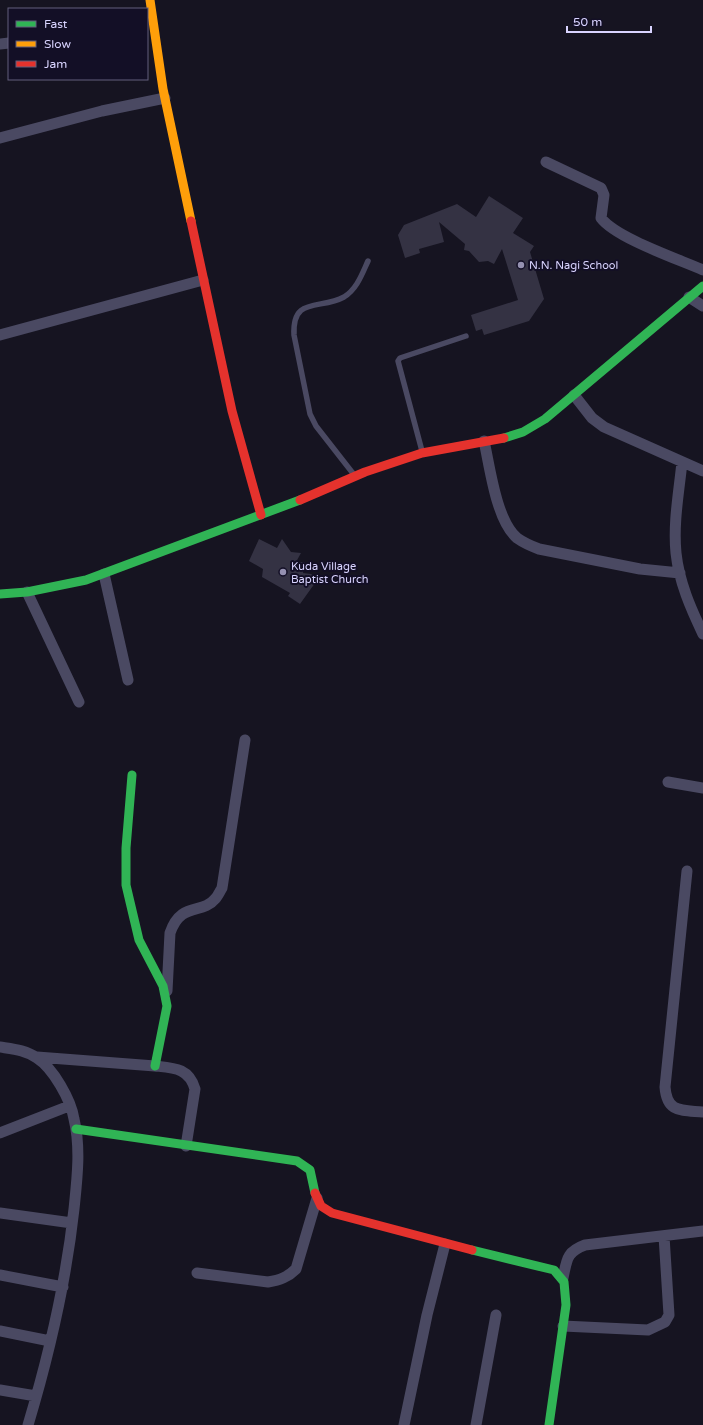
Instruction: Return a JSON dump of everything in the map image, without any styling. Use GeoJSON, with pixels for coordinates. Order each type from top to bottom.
{"type":"FeatureCollection","features":[{"type":"Feature","properties":{"kind":"street"},"geometry":{"type":"LineString","coordinates":[[150,0],[151,39],[165,98],[203,280],[245,462],[261,515]]}},
{"type":"Feature","properties":{"kind":"street"},"geometry":{"type":"LineString","coordinates":[[0,138],[109,110],[165,98]]}},
{"type":"Feature","properties":{"kind":"street"},"geometry":{"type":"LineString","coordinates":[[546,162],[601,188],[604,195],[601,218],[612,229],[703,270]]}},
{"type":"Feature","properties":{"kind":"street"},"geometry":{"type":"LineString","coordinates":[[0,334],[203,280]]}},
{"type":"Feature","properties":{"kind":"street"},"geometry":{"type":"LineString","coordinates":[[0,594],[27,592],[86,580],[303,499],[355,476],[422,453],[507,437],[536,426],[703,286]]}},
{"type":"Feature","properties":{"kind":"street"},"geometry":{"type":"LineString","coordinates":[[689,297],[703,306]]}},
{"type":"Feature","properties":{"kind":"street"},"geometry":{"type":"LineString","coordinates":[[574,395],[592,418],[604,427],[703,471]]}},
{"type":"Feature","properties":{"kind":"street"},"geometry":{"type":"LineString","coordinates":[[484,441],[500,507],[508,527],[525,543],[539,549],[640,569],[680,574]]}},
{"type":"Feature","properties":{"kind":"street"},"geometry":{"type":"LineString","coordinates":[[682,462],[676,520],[676,554],[680,574],[692,613],[703,634]]}},
{"type":"Feature","properties":{"kind":"street"},"geometry":{"type":"LineString","coordinates":[[104,574],[128,680]]}},
{"type":"Feature","properties":{"kind":"street"},"geometry":{"type":"LineString","coordinates":[[27,592],[79,702]]}},
{"type":"Feature","properties":{"kind":"street"},"geometry":{"type":"LineString","coordinates":[[166,996],[170,933],[173,925],[178,917],[184,913],[215,899],[222,888],[245,740]]}},
{"type":"Feature","properties":{"kind":"street"},"geometry":{"type":"LineString","coordinates":[[132,775],[125,858],[127,887],[136,931],[144,951],[164,986],[167,1006],[155,1066]]}},
{"type":"Feature","properties":{"kind":"street"},"geometry":{"type":"LineString","coordinates":[[668,782],[703,788]]}},
{"type":"Feature","properties":{"kind":"street"},"geometry":{"type":"LineString","coordinates":[[687,870],[665,1087],[666,1099],[672,1106],[682,1110],[703,1112]]}},
{"type":"Feature","properties":{"kind":"street"},"geometry":{"type":"LineString","coordinates":[[0,1047],[24,1050],[37,1057],[49,1067],[57,1079],[74,1117],[76,1128],[77,1180],[63,1287],[28,1425]]}},
{"type":"Feature","properties":{"kind":"street"},"geometry":{"type":"LineString","coordinates":[[37,1057],[155,1066],[174,1068],[184,1072],[192,1080],[194,1089],[186,1146]]}},
{"type":"Feature","properties":{"kind":"street"},"geometry":{"type":"LineString","coordinates":[[0,1133],[69,1106]]}},
{"type":"Feature","properties":{"kind":"street"},"geometry":{"type":"LineString","coordinates":[[76,1128],[186,1146],[297,1161],[306,1164],[312,1170],[318,1198],[322,1206],[332,1213],[445,1244],[554,1270],[563,1278],[566,1287],[566,1305],[549,1425]]}},
{"type":"Feature","properties":{"kind":"street"},"geometry":{"type":"LineString","coordinates":[[197,1273],[268,1282],[279,1280],[290,1275],[296,1269],[318,1198]]}},
{"type":"Feature","properties":{"kind":"street"},"geometry":{"type":"LineString","coordinates":[[0,1213],[72,1223]]}},
{"type":"Feature","properties":{"kind":"street"},"geometry":{"type":"LineString","coordinates":[[563,1278],[570,1252],[576,1248],[585,1245],[703,1231]]}},
{"type":"Feature","properties":{"kind":"street"},"geometry":{"type":"LineString","coordinates":[[563,1326],[648,1330],[666,1322],[669,1315],[664,1236]]}},
{"type":"Feature","properties":{"kind":"street"},"geometry":{"type":"LineString","coordinates":[[404,1425],[427,1315],[445,1244]]}},
{"type":"Feature","properties":{"kind":"street"},"geometry":{"type":"LineString","coordinates":[[0,1275],[63,1287]]}},
{"type":"Feature","properties":{"kind":"street"},"geometry":{"type":"LineString","coordinates":[[476,1425],[496,1315]]}},
{"type":"Feature","properties":{"kind":"street"},"geometry":{"type":"LineString","coordinates":[[0,1331],[50,1341]]}},
{"type":"Feature","properties":{"kind":"street"},"geometry":{"type":"LineString","coordinates":[[0,1390],[36,1396]]}},
{"type":"Feature","properties":{"kind":"lane"},"geometry":{"type":"LineString","coordinates":[[355,476],[316,426],[310,414],[293,324],[295,316],[304,308],[336,300],[348,294],[358,283],[368,261]]}},
{"type":"Feature","properties":{"kind":"lane"},"geometry":{"type":"LineString","coordinates":[[422,453],[398,361],[400,358],[466,336]]}},
{"type":"Feature","properties":{"kind":"building","name":"N.N. Nagi School"},"geometry":{"type":"Polygon","coordinates":[[[489,196],[523,218],[513,233],[534,246],[530,252],[544,299],[529,321],[484,335],[482,329],[476,331],[471,315],[518,300],[502,249],[494,264],[488,261],[479,262],[469,251],[464,250],[465,244],[439,222],[444,242],[419,249],[420,253],[405,258],[398,235],[404,225],[457,204],[476,217],[489,196]]]}},
{"type":"Feature","properties":{"kind":"building","name":"Kuda Village Baptist Church"},"geometry":{"type":"Polygon","coordinates":[[[259,539],[277,548],[282,539],[291,552],[301,553],[296,562],[305,562],[303,573],[314,576],[315,583],[300,604],[288,596],[290,593],[262,577],[263,569],[249,561],[259,539]]]}},
{"type":"Feature","properties":{"kind":"traffic: fast"},"geometry":{"type":"LineString","coordinates":[[504,438],[523,432],[545,419],[703,286]]}},
{"type":"Feature","properties":{"kind":"traffic: fast"},"geometry":{"type":"LineString","coordinates":[[0,594],[27,592],[86,580],[300,500]]}},
{"type":"Feature","properties":{"kind":"traffic: fast"},"geometry":{"type":"LineString","coordinates":[[132,775],[126,848],[126,885],[139,940],[163,986],[167,1006],[155,1066]]}},
{"type":"Feature","properties":{"kind":"traffic: fast"},"geometry":{"type":"LineString","coordinates":[[76,1129],[297,1161],[310,1170],[315,1193]]}},
{"type":"Feature","properties":{"kind":"traffic: fast"},"geometry":{"type":"LineString","coordinates":[[472,1250],[554,1270],[564,1282],[566,1305],[549,1425]]}},
{"type":"Feature","properties":{"kind":"traffic: slow"},"geometry":{"type":"LineString","coordinates":[[150,0],[163,89],[191,221]]}},
{"type":"Feature","properties":{"kind":"traffic: jam"},"geometry":{"type":"LineString","coordinates":[[191,221],[232,411],[261,515]]}},
{"type":"Feature","properties":{"kind":"traffic: jam"},"geometry":{"type":"LineString","coordinates":[[300,500],[365,472],[422,453],[504,438]]}},
{"type":"Feature","properties":{"kind":"traffic: jam"},"geometry":{"type":"LineString","coordinates":[[315,1193],[321,1206],[332,1213],[472,1250]]}},
{"type":"Feature","properties":{"kind":"place","name":"N.N. Nagi School"},"geometry":{"type":"Point","coordinates":[521,265]}},
{"type":"Feature","properties":{"kind":"place","name":"Kuda Village Baptist Church"},"geometry":{"type":"Point","coordinates":[283,572]}}]}
